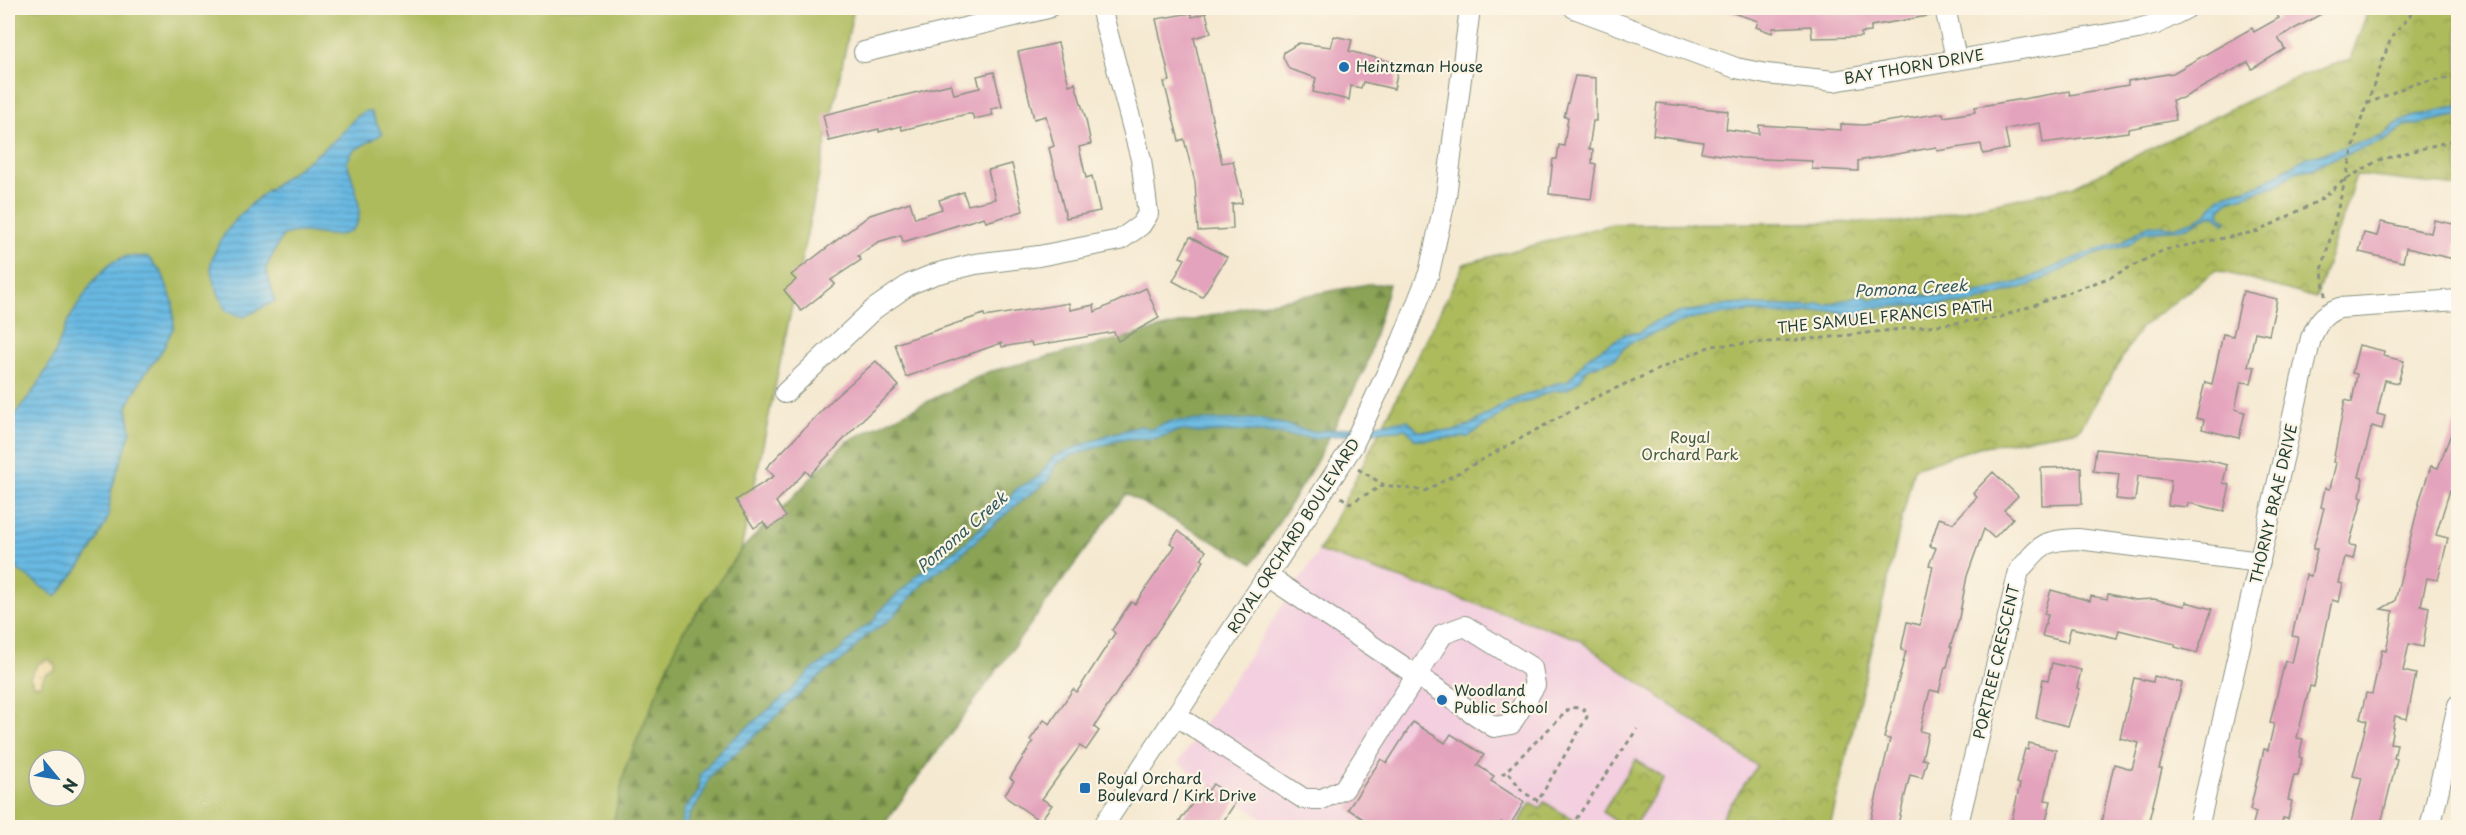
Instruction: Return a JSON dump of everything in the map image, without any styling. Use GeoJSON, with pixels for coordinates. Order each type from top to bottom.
{"type":"FeatureCollection","features":[{"type":"Feature","properties":{"kind":"street"},"geometry":{"type":"LineString","coordinates":[[864,52],[1023,11],[1048,8]]}},
{"type":"Feature","properties":{"kind":"street"},"geometry":{"type":"LineString","coordinates":[[785,393],[874,309],[910,284],[935,274],[975,264],[1039,256],[1120,240],[1142,225],[1148,214],[1141,159],[1101,8]]}},
{"type":"Feature","properties":{"kind":"street","name":"ROYAL ORCHARD BOULEVARD"},"geometry":{"type":"LineString","coordinates":[[1102,828],[1327,488],[1346,456],[1402,341],[1429,273],[1446,196],[1470,8]]}},
{"type":"Feature","properties":{"kind":"street","name":"BAY THORN DRIVE"},"geometry":{"type":"LineString","coordinates":[[1574,8],[1736,68],[1766,74],[1833,81],[1956,58],[2138,29],[2156,24],[2187,8]]}},
{"type":"Feature","properties":{"kind":"street"},"geometry":{"type":"LineString","coordinates":[[1945,8],[1956,58]]}},
{"type":"Feature","properties":{"kind":"street"},"geometry":{"type":"LineString","coordinates":[[2317,323],[2326,313],[2339,308],[2458,300]]}},
{"type":"Feature","properties":{"kind":"street","name":"THORNY BRAE DRIVE"},"geometry":{"type":"LineString","coordinates":[[2198,828],[2311,338],[2317,323]]}},
{"type":"Feature","properties":{"kind":"street","name":"PORTREE CRESCENT"},"geometry":{"type":"LineString","coordinates":[[1957,828],[2019,571],[2035,550],[2059,540],[2079,539],[2260,562]]}},
{"type":"Feature","properties":{"kind":"street"},"geometry":{"type":"LineString","coordinates":[[1177,716],[1304,799],[1322,799],[1344,789],[1417,675],[1443,634],[1465,626],[1532,668],[1536,686],[1511,724],[1494,728],[1417,675],[1269,577]]}},
{"type":"Feature","properties":{"kind":"street"},"geometry":{"type":"LineString","coordinates":[[2430,828],[2458,705]]}},
{"type":"Feature","properties":{"kind":"path"},"geometry":{"type":"LineString","coordinates":[[2317,323],[2326,299],[2322,270],[2343,181],[2360,123],[2391,38],[2416,8]]}},
{"type":"Feature","properties":{"kind":"path"},"geometry":{"type":"LineString","coordinates":[[2367,104],[2412,84],[2458,77]]}},
{"type":"Feature","properties":{"kind":"path","name":"THE SAMUEL FRANCIS PATH"},"geometry":{"type":"LineString","coordinates":[[1346,456],[1362,474],[1384,486],[1425,491],[1596,397],[1711,346],[1823,338],[1998,318],[2112,277],[2164,250],[2259,231],[2320,200],[2343,181],[2379,160],[2458,139]]}},
{"type":"Feature","properties":{"kind":"path"},"geometry":{"type":"LineString","coordinates":[[1327,488],[1350,503],[1384,486]]}},
{"type":"Feature","properties":{"kind":"path"},"geometry":{"type":"LineString","coordinates":[[1502,775],[1507,770],[1571,707],[1584,709],[1587,717],[1538,801],[1523,792],[1507,770]]}},
{"type":"Feature","properties":{"kind":"path"},"geometry":{"type":"LineString","coordinates":[[1576,819],[1637,729]]}},
{"type":"Feature","properties":{"kind":"shaded area","name":"Woodland Public School"},"geometry":{"type":"Polygon","coordinates":[[[1319,551],[1575,638],[1757,766],[1715,827],[1277,828],[1178,763],[1319,551]]]}},
{"type":"Feature","properties":{"kind":"green space"},"geometry":{"type":"Polygon","coordinates":[[[8,8],[854,8],[741,550],[665,827],[8,827],[8,8]]]}},
{"type":"Feature","properties":{"kind":"green space","name":"Royal Orchard Park"},"geometry":{"type":"Polygon","coordinates":[[[2369,8],[2458,8],[2458,187],[2356,175],[2316,298],[2216,270],[2140,328],[2079,430],[1979,447],[1914,468],[1830,827],[1715,827],[1757,766],[1576,638],[1319,551],[1464,264],[1612,224],[1906,222],[2072,187],[2290,80],[2350,59],[2369,8]]]}},
{"type":"Feature","properties":{"kind":"green space"},"geometry":{"type":"Polygon","coordinates":[[[1368,284],[1389,284],[1366,367],[1315,464],[1253,563],[1126,494],[882,827],[612,828],[626,766],[682,633],[741,550],[847,441],[988,372],[1245,307],[1368,284]]]}},
{"type":"Feature","properties":{"kind":"green space"},"geometry":{"type":"Polygon","coordinates":[[[1636,760],[1665,779],[1633,827],[1625,827],[1602,812],[1636,760]]]}},
{"type":"Feature","properties":{"kind":"green space"},"geometry":{"type":"Polygon","coordinates":[[[1544,802],[1585,827],[1516,827],[1531,803],[1540,809],[1544,802]]]}},
{"type":"Feature","properties":{"kind":"sand"},"geometry":{"type":"Polygon","coordinates":[[[49,659],[55,665],[55,671],[45,674],[40,685],[33,685],[30,677],[38,664],[49,659]]]}},
{"type":"Feature","properties":{"kind":"water"},"geometry":{"type":"Polygon","coordinates":[[[2458,106],[2458,116],[2405,126],[2386,140],[2322,163],[2312,169],[2297,171],[2277,185],[2229,201],[2220,210],[2222,218],[2227,220],[2225,223],[2214,214],[2183,229],[2144,232],[2129,245],[2094,254],[2033,284],[1974,303],[1870,308],[1856,318],[1835,311],[1785,315],[1754,312],[1687,320],[1628,344],[1614,359],[1587,369],[1580,380],[1568,389],[1553,391],[1510,408],[1468,437],[1422,440],[1415,439],[1406,429],[1311,438],[1248,431],[1196,433],[1181,430],[1157,438],[1121,439],[1069,457],[1056,464],[1048,481],[1015,506],[954,560],[927,579],[892,618],[866,636],[846,657],[820,676],[714,771],[701,798],[690,814],[687,827],[681,828],[684,810],[699,791],[700,775],[720,750],[792,690],[809,672],[841,650],[858,631],[873,622],[879,612],[924,569],[960,547],[1002,508],[1016,489],[1038,477],[1053,457],[1104,436],[1140,426],[1151,429],[1172,421],[1263,419],[1313,432],[1408,420],[1418,431],[1454,431],[1470,425],[1505,403],[1557,383],[1567,382],[1588,357],[1627,333],[1638,333],[1654,322],[1679,313],[1730,304],[1812,307],[1818,303],[1826,305],[1860,295],[1871,299],[1924,295],[1957,298],[2020,282],[2094,250],[2121,243],[2148,225],[2173,227],[2195,220],[2204,216],[2221,196],[2259,185],[2305,158],[2383,136],[2396,124],[2412,117],[2458,106]]]}},
{"type":"Feature","properties":{"kind":"water"},"geometry":{"type":"Polygon","coordinates":[[[366,111],[371,112],[382,134],[353,151],[347,162],[359,209],[354,228],[345,233],[330,235],[302,232],[283,235],[266,268],[275,301],[244,317],[226,311],[211,272],[212,259],[222,239],[250,205],[323,150],[366,111]]]}},
{"type":"Feature","properties":{"kind":"water"},"geometry":{"type":"Polygon","coordinates":[[[127,256],[148,257],[162,273],[173,302],[174,326],[163,349],[142,378],[127,407],[131,431],[111,491],[108,518],[91,552],[56,597],[17,569],[8,554],[8,423],[37,386],[53,358],[68,321],[91,284],[111,263],[127,256]]]}},
{"type":"Feature","properties":{"kind":"building"},"geometry":{"type":"Polygon","coordinates":[[[1725,8],[1933,8],[1933,15],[1871,26],[1871,32],[1861,33],[1861,37],[1812,38],[1811,26],[1773,28],[1772,33],[1756,27],[1758,21],[1724,10],[1725,8]]]}},
{"type":"Feature","properties":{"kind":"building"},"geometry":{"type":"Polygon","coordinates":[[[2286,8],[2332,8],[2278,38],[2285,49],[2252,69],[2248,62],[2183,98],[2172,100],[2176,120],[2128,129],[2128,132],[2043,143],[2040,123],[2005,129],[2009,149],[1983,154],[1981,144],[1937,151],[1936,147],[1858,161],[1858,171],[1812,169],[1812,161],[1741,158],[1701,152],[1703,142],[1653,135],[1657,103],[1728,111],[1726,129],[1759,134],[1759,125],[1841,130],[1841,124],[1864,125],[1943,113],[1944,117],[1975,112],[1975,107],[2069,91],[2070,95],[2128,85],[2128,81],[2173,73],[2252,28],[2254,32],[2279,18],[2276,13],[2286,8]]]}},
{"type":"Feature","properties":{"kind":"building"},"geometry":{"type":"Polygon","coordinates":[[[1191,13],[1192,17],[1206,13],[1211,33],[1194,38],[1222,163],[1233,161],[1241,193],[1242,203],[1232,204],[1233,229],[1198,231],[1195,182],[1184,139],[1179,141],[1164,82],[1170,81],[1156,19],[1191,13]]]}},
{"type":"Feature","properties":{"kind":"building","name":"Heintzman House"},"geometry":{"type":"Polygon","coordinates":[[[1334,36],[1352,40],[1349,51],[1399,64],[1394,89],[1363,82],[1361,88],[1351,86],[1349,100],[1313,92],[1316,78],[1289,69],[1283,57],[1284,52],[1299,43],[1331,47],[1334,36]]]}},
{"type":"Feature","properties":{"kind":"building"},"geometry":{"type":"Polygon","coordinates":[[[1058,43],[1069,85],[1075,83],[1086,120],[1091,144],[1079,147],[1086,178],[1092,176],[1100,211],[1066,218],[1049,148],[1054,146],[1046,116],[1034,119],[1018,52],[1058,43]]]}},
{"type":"Feature","properties":{"kind":"building"},"geometry":{"type":"Polygon","coordinates":[[[994,72],[1002,107],[991,109],[993,115],[974,119],[972,114],[967,114],[902,130],[901,126],[879,132],[879,129],[829,141],[823,115],[951,84],[954,94],[980,88],[977,76],[994,72]]]}},
{"type":"Feature","properties":{"kind":"building"},"geometry":{"type":"Polygon","coordinates":[[[1575,76],[1596,78],[1596,121],[1593,121],[1589,149],[1593,150],[1592,163],[1596,164],[1591,199],[1549,194],[1553,159],[1557,159],[1559,145],[1564,146],[1568,117],[1564,117],[1575,76]]]}},
{"type":"Feature","properties":{"kind":"building"},"geometry":{"type":"Polygon","coordinates":[[[1012,164],[1023,211],[986,222],[984,217],[903,242],[901,235],[878,242],[858,256],[861,260],[831,280],[835,284],[801,311],[784,290],[796,280],[791,275],[870,215],[910,202],[915,218],[942,209],[939,200],[963,192],[968,205],[995,199],[988,170],[1012,164]]]}},
{"type":"Feature","properties":{"kind":"building"},"geometry":{"type":"Polygon","coordinates":[[[2434,220],[2458,225],[2454,259],[2406,248],[2403,262],[2359,252],[2364,233],[2377,236],[2381,222],[2431,233],[2434,220]]]}},
{"type":"Feature","properties":{"kind":"building"},"geometry":{"type":"Polygon","coordinates":[[[1190,237],[1227,257],[1202,297],[1173,281],[1185,259],[1180,257],[1190,237]]]}},
{"type":"Feature","properties":{"kind":"building"},"geometry":{"type":"Polygon","coordinates":[[[1146,288],[1159,318],[1118,341],[1114,332],[1032,346],[1031,342],[1002,347],[1001,343],[906,377],[895,344],[984,314],[985,317],[1069,303],[1070,310],[1094,305],[1095,312],[1146,288]]]}},
{"type":"Feature","properties":{"kind":"building"},"geometry":{"type":"Polygon","coordinates":[[[2243,291],[2277,299],[2269,335],[2255,332],[2248,366],[2255,367],[2251,383],[2241,382],[2235,409],[2245,412],[2239,438],[2202,429],[2204,420],[2196,418],[2205,382],[2212,384],[2223,334],[2233,336],[2243,291]]]}},
{"type":"Feature","properties":{"kind":"building"},"geometry":{"type":"Polygon","coordinates":[[[2359,345],[2384,351],[2383,356],[2404,361],[2398,383],[2385,380],[2377,414],[2385,416],[2382,429],[2372,426],[2359,477],[2363,478],[2360,496],[2363,497],[2349,545],[2356,546],[2353,559],[2345,557],[2339,583],[2343,584],[2339,602],[2332,600],[2314,687],[2310,686],[2297,738],[2303,739],[2299,757],[2302,758],[2298,775],[2294,775],[2288,800],[2292,801],[2288,819],[2283,818],[2281,828],[2252,828],[2256,812],[2250,810],[2264,749],[2268,750],[2274,724],[2270,723],[2285,661],[2292,663],[2298,637],[2292,636],[2306,575],[2311,576],[2317,549],[2313,549],[2324,508],[2321,507],[2325,488],[2330,489],[2336,463],[2333,462],[2345,400],[2352,402],[2357,374],[2352,373],[2359,345]]]}},
{"type":"Feature","properties":{"kind":"building"},"geometry":{"type":"Polygon","coordinates":[[[876,361],[899,386],[864,418],[810,475],[806,471],[776,502],[786,517],[768,529],[763,522],[754,528],[736,500],[774,476],[766,468],[834,398],[876,361]]]}},
{"type":"Feature","properties":{"kind":"building"},"geometry":{"type":"Polygon","coordinates":[[[2457,418],[2458,493],[2450,490],[2436,535],[2448,538],[2438,580],[2427,578],[2421,605],[2429,607],[2423,647],[2409,644],[2403,671],[2416,674],[2407,719],[2395,716],[2390,743],[2397,744],[2394,758],[2397,759],[2380,828],[2351,823],[2362,778],[2353,776],[2367,721],[2360,719],[2366,693],[2372,694],[2382,650],[2386,651],[2392,622],[2393,611],[2381,609],[2395,601],[2420,499],[2431,466],[2438,468],[2457,418]]]}},
{"type":"Feature","properties":{"kind":"building"},"geometry":{"type":"Polygon","coordinates":[[[2096,449],[2208,460],[2227,465],[2223,483],[2230,485],[2224,511],[2188,503],[2187,507],[2168,505],[2171,480],[2138,476],[2135,501],[2116,499],[2119,474],[2093,471],[2096,449]]]}},
{"type":"Feature","properties":{"kind":"building"},"geometry":{"type":"Polygon","coordinates":[[[2081,467],[2082,504],[2042,505],[2041,468],[2081,467]]]}},
{"type":"Feature","properties":{"kind":"building"},"geometry":{"type":"Polygon","coordinates":[[[1993,472],[2018,496],[2004,510],[2013,518],[1994,538],[1984,529],[1967,576],[1947,667],[1945,667],[1939,692],[1930,690],[1920,731],[1928,733],[1922,759],[1927,760],[1922,778],[1910,775],[1897,828],[1869,828],[1890,739],[1884,738],[1906,651],[1901,650],[1907,622],[1920,625],[1933,566],[1929,565],[1936,548],[1930,546],[1939,518],[1953,523],[1977,497],[1973,493],[1993,472]]]}},
{"type":"Feature","properties":{"kind":"building"},"geometry":{"type":"Polygon","coordinates":[[[1178,531],[1206,551],[1201,559],[1204,561],[1094,727],[1099,731],[1086,750],[1080,746],[1042,799],[1052,805],[1040,821],[1007,798],[1005,794],[1014,781],[1010,778],[1033,742],[1030,740],[1044,720],[1050,724],[1073,689],[1077,692],[1115,633],[1112,630],[1131,602],[1135,604],[1175,546],[1170,543],[1178,531]]]}},
{"type":"Feature","properties":{"kind":"building"},"geometry":{"type":"Polygon","coordinates":[[[2051,590],[2090,601],[2091,596],[2107,599],[2108,594],[2135,600],[2154,599],[2185,606],[2186,602],[2212,609],[2197,653],[2175,647],[2175,644],[2119,630],[2117,638],[2071,628],[2067,642],[2042,636],[2048,615],[2044,614],[2051,590]]]}},
{"type":"Feature","properties":{"kind":"building"},"geometry":{"type":"Polygon","coordinates":[[[2052,663],[2081,670],[2077,688],[2080,689],[2068,726],[2036,718],[2043,679],[2048,680],[2052,663]]]}},
{"type":"Feature","properties":{"kind":"building"},"geometry":{"type":"Polygon","coordinates":[[[2154,676],[2182,683],[2159,769],[2162,769],[2147,828],[2100,828],[2114,764],[2132,769],[2139,743],[2120,738],[2134,678],[2153,682],[2154,676]]]}},
{"type":"Feature","properties":{"kind":"building"},"geometry":{"type":"Polygon","coordinates":[[[1413,722],[1445,743],[1451,734],[1484,755],[1477,765],[1494,776],[1491,781],[1524,802],[1509,827],[1501,822],[1497,828],[1377,828],[1348,809],[1381,759],[1387,763],[1413,722]]]}},
{"type":"Feature","properties":{"kind":"building"},"geometry":{"type":"Polygon","coordinates":[[[2029,743],[2056,750],[2045,800],[2051,801],[2044,828],[2010,828],[2020,784],[2016,783],[2025,749],[2028,750],[2029,743]]]}},
{"type":"Feature","properties":{"kind":"building"},"geometry":{"type":"Polygon","coordinates":[[[1213,784],[1237,800],[1219,828],[1175,828],[1198,795],[1203,798],[1213,784]]]}},
{"type":"Feature","properties":{"kind":"place","name":"Heintzman House"},"geometry":{"type":"Point","coordinates":[1344,67]}},
{"type":"Feature","properties":{"kind":"place","name":"Woodland Public School"},"geometry":{"type":"Point","coordinates":[1442,700]}},
{"type":"Feature","properties":{"kind":"place","name":"Royal Orchard Boulevard / Kirk Drive"},"geometry":{"type":"Point","coordinates":[1085,788]}},
{"type":"Feature","properties":{"kind":"water label","name":"Pomona Creek"},"geometry":{"type":"Point","coordinates":[1911,288]}},
{"type":"Feature","properties":{"kind":"water label","name":"Pomona Creek"},"geometry":{"type":"Point","coordinates":[962,532]}}]}
